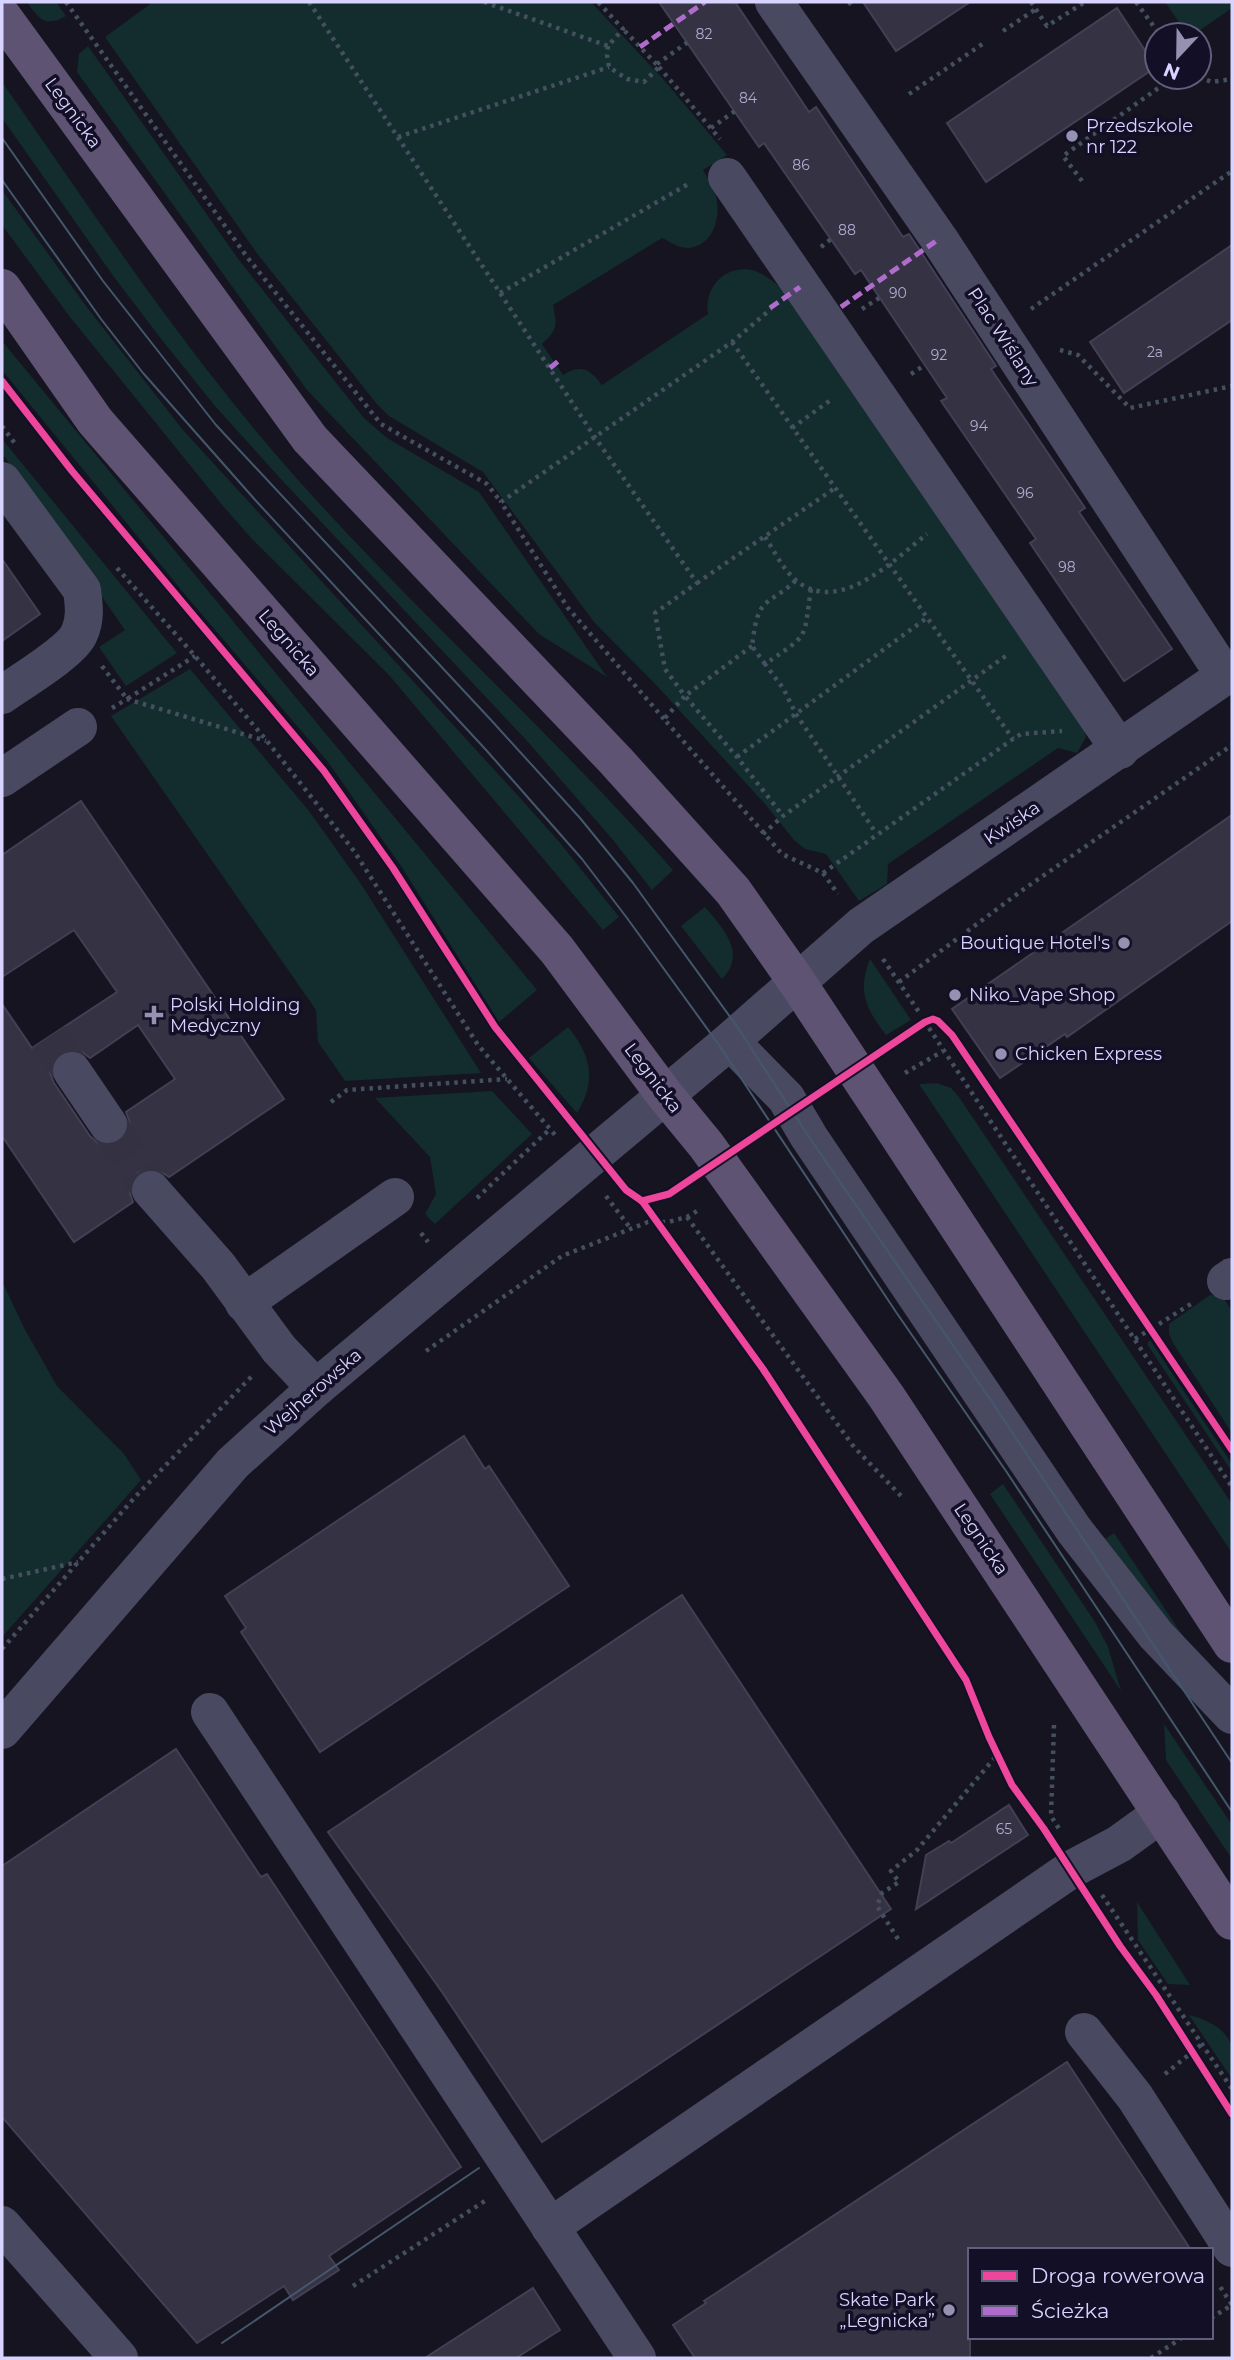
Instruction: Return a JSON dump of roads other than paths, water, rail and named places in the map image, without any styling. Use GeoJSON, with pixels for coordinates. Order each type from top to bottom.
{"type":"FeatureCollection","features":[{"type":"Feature","properties":{"kind":"main road","name":"Legnicka"},"geometry":{"type":"LineString","coordinates":[[2,16],[310,439],[616,761],[733,891],[797,982],[1232,1644]]}},
{"type":"Feature","properties":{"kind":"main road","name":"Legnicka"},"geometry":{"type":"LineString","coordinates":[[2,288],[95,421],[557,950],[736,1186],[886,1396],[1232,1921]]}},
{"type":"Feature","properties":{"kind":"street","name":"Plac Wiślany"},"geometry":{"type":"LineString","coordinates":[[774,2],[933,229],[1229,674]]}},
{"type":"Feature","properties":{"kind":"street"},"geometry":{"type":"LineString","coordinates":[[712,178],[760,229],[1120,750]]}},
{"type":"Feature","properties":{"kind":"street"},"geometry":{"type":"LineString","coordinates":[[2,481],[82,590],[85,608],[79,635],[70,647],[2,695]]}},
{"type":"Feature","properties":{"kind":"street","name":"Kwiska"},"geometry":{"type":"LineString","coordinates":[[730,1041],[862,926],[1229,674]]}},
{"type":"Feature","properties":{"kind":"street"},"geometry":{"type":"LineString","coordinates":[[2,778],[93,719]]}},
{"type":"Feature","properties":{"kind":"street"},"geometry":{"type":"LineString","coordinates":[[730,1041],[786,1098],[809,1137],[1074,1530],[1156,1635],[1232,1715]]}},
{"type":"Feature","properties":{"kind":"street","name":"Wejherowska"},"geometry":{"type":"LineString","coordinates":[[2,1730],[233,1463],[316,1388],[730,1041]]}},
{"type":"Feature","properties":{"kind":"street"},"geometry":{"type":"LineString","coordinates":[[72,1071],[108,1124]]}},
{"type":"Feature","properties":{"kind":"street"},"geometry":{"type":"LineString","coordinates":[[151,1190],[218,1266],[279,1349],[316,1388]]}},
{"type":"Feature","properties":{"kind":"street"},"geometry":{"type":"LineString","coordinates":[[244,1303],[395,1198]]}},
{"type":"Feature","properties":{"kind":"street"},"geometry":{"type":"LineString","coordinates":[[210,1712],[637,2358]]}},
{"type":"Feature","properties":{"kind":"street"},"geometry":{"type":"LineString","coordinates":[[550,2227],[1070,1870],[1119,1844],[1162,1813]]}},
{"type":"Feature","properties":{"kind":"street"},"geometry":{"type":"LineString","coordinates":[[1084,2032],[1135,2097],[1232,2248]]}},
{"type":"Feature","properties":{"kind":"street"},"geometry":{"type":"LineString","coordinates":[[2,2225],[106,2354]]}},
{"type":"Feature","properties":{"kind":"tunnel"},"geometry":{"type":"LineString","coordinates":[[49,1037],[72,1071]]}},
{"type":"Feature","properties":{"kind":"tunnel"},"geometry":{"type":"LineString","coordinates":[[108,1124],[151,1190]]}},
{"type":"Feature","properties":{"kind":"tram line"},"geometry":{"type":"LineString","coordinates":[[2,138],[103,281],[216,425],[491,720],[580,818],[633,883],[736,1025],[809,1137],[992,1402],[1232,1763]]}},
{"type":"Feature","properties":{"kind":"tram line"},"geometry":{"type":"LineString","coordinates":[[2,180],[143,373],[257,502],[487,751],[582,859],[627,918],[719,1045],[1232,1812]]}},
{"type":"Feature","properties":{"kind":"tram line"},"geometry":{"type":"LineString","coordinates":[[222,2343],[479,2168]]}},
{"type":"Feature","properties":{"kind":"place","name":"Przedszkole nr 122"},"geometry":{"type":"Point","coordinates":[1072,136]}},
{"type":"Feature","properties":{"kind":"place","name":"Boutique Hotel's"},"geometry":{"type":"Point","coordinates":[1124,943]}},
{"type":"Feature","properties":{"kind":"place","name":"Niko_Vape Shop"},"geometry":{"type":"Point","coordinates":[955,995]}},
{"type":"Feature","properties":{"kind":"place","name":"Polski Holding Medyczny"},"geometry":{"type":"Point","coordinates":[154,1015]}},
{"type":"Feature","properties":{"kind":"place","name":"Chicken Express"},"geometry":{"type":"Point","coordinates":[1001,1054]}},
{"type":"Feature","properties":{"kind":"place","name":"Skate Park „Legnicka”"},"geometry":{"type":"Point","coordinates":[949,2310]}}]}
